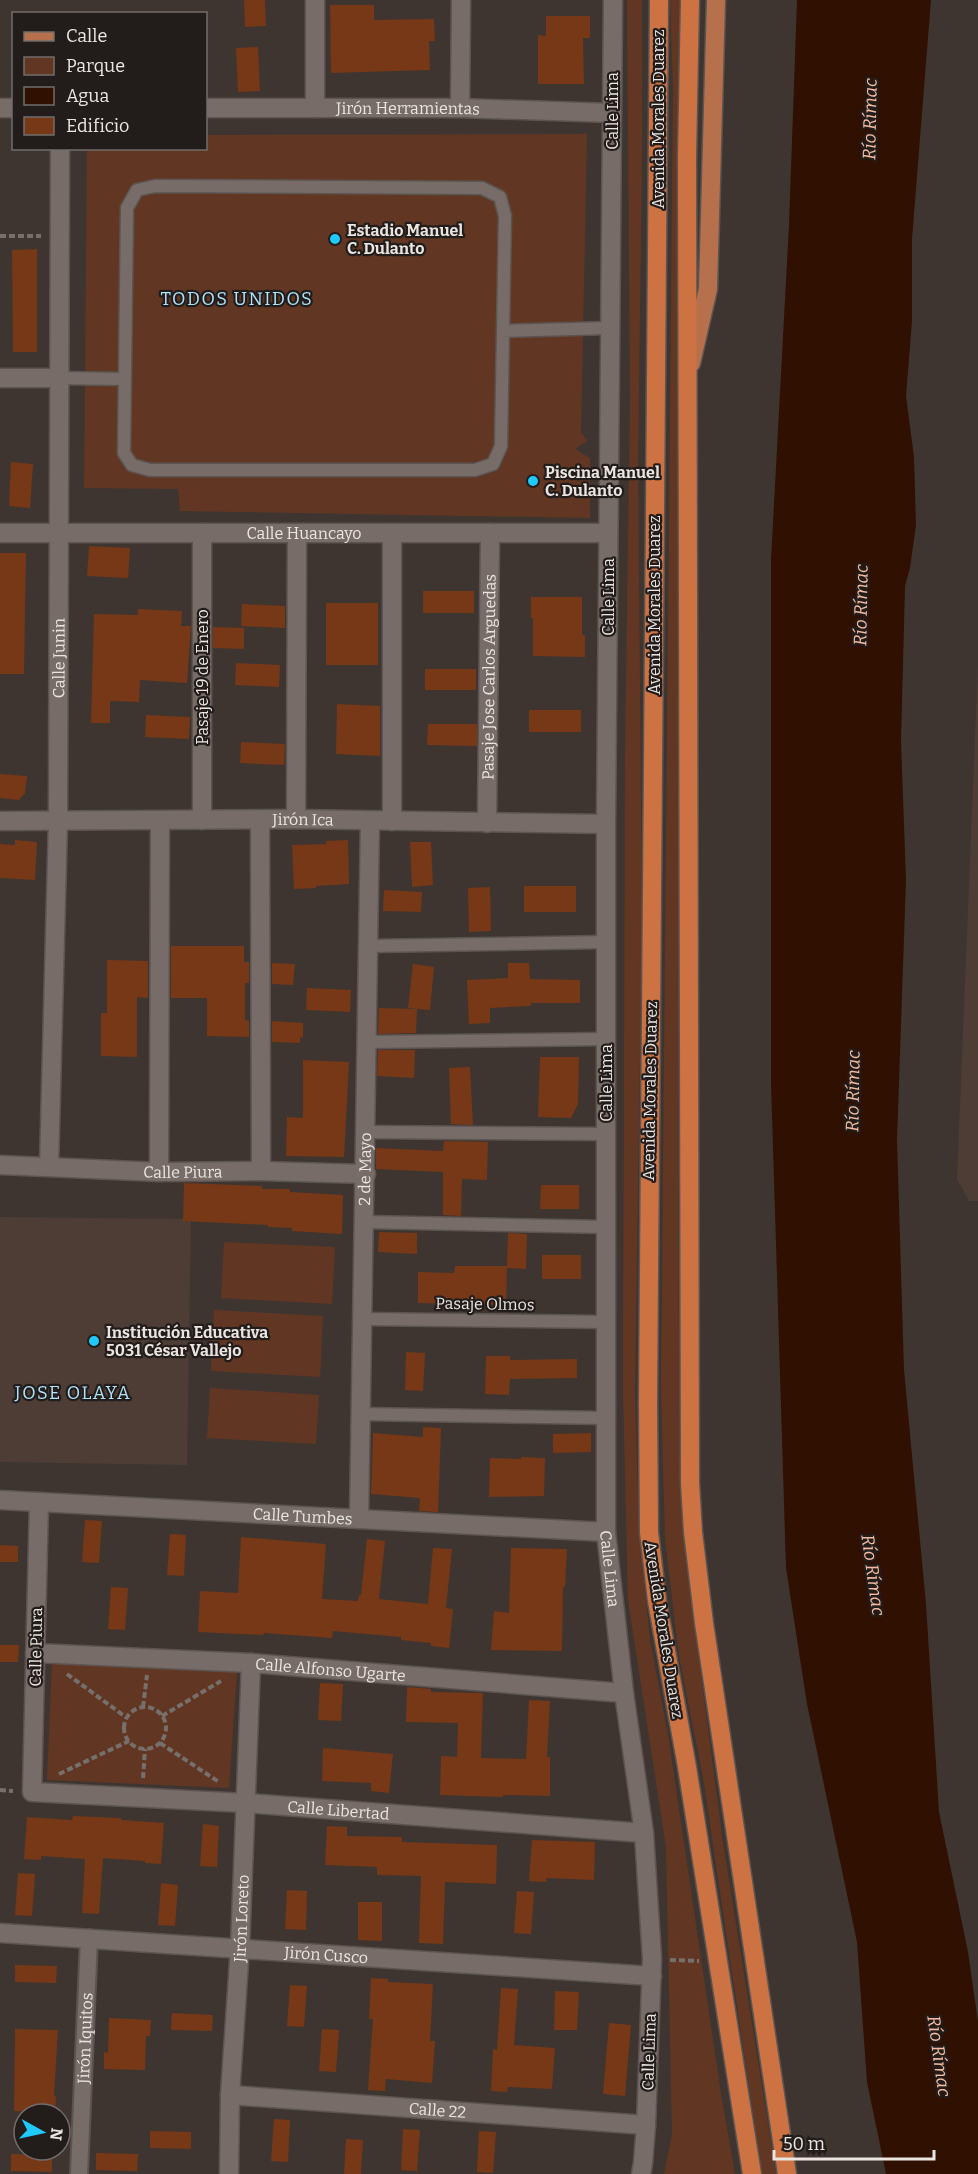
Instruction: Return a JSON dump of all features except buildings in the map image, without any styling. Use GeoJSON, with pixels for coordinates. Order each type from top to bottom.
{"type":"FeatureCollection","features":[{"type":"Feature","properties":{"kind":"highway","name":"Avenida Morales Duarez"},"geometry":{"type":"LineString","coordinates":[[659,0],[649,1532],[657,1602],[687,1767],[752,2174]]}},
{"type":"Feature","properties":{"kind":"highway","name":"Avenida Morales Duarez"},"geometry":{"type":"LineString","coordinates":[[690,0],[687,158],[690,1484],[693,1532],[704,1623],[787,2174]]}},
{"type":"Feature","properties":{"kind":"main road"},"geometry":{"type":"LineString","coordinates":[[687,383],[708,289],[716,0]]}},
{"type":"Feature","properties":{"kind":"street"},"geometry":{"type":"LineString","coordinates":[[315,0],[315,108]]}},
{"type":"Feature","properties":{"kind":"street"},"geometry":{"type":"LineString","coordinates":[[460,0],[460,108]]}},
{"type":"Feature","properties":{"kind":"street","name":"Calle Lima"},"geometry":{"type":"LineString","coordinates":[[613,0],[606,824],[606,1532],[624,1693],[644,1833],[652,1968],[643,2170]]}},
{"type":"Feature","properties":{"kind":"street","name":"Jirón Herramientas"},"geometry":{"type":"LineString","coordinates":[[207,108],[460,108],[612,113]]}},
{"type":"Feature","properties":{"kind":"street","name":"Calle Junin"},"geometry":{"type":"LineString","coordinates":[[49,1166],[58,821],[60,150]]}},
{"type":"Feature","properties":{"kind":"street"},"geometry":{"type":"LineString","coordinates":[[0,378],[59,378]]}},
{"type":"Feature","properties":{"kind":"street","name":"Calle Huancayo"},"geometry":{"type":"LineString","coordinates":[[0,533],[608,533]]}},
{"type":"Feature","properties":{"kind":"street","name":"Pasaje 19 de Enero"},"geometry":{"type":"LineString","coordinates":[[202,533],[202,820]]}},
{"type":"Feature","properties":{"kind":"street"},"geometry":{"type":"LineString","coordinates":[[296,819],[297,533]]}},
{"type":"Feature","properties":{"kind":"street"},"geometry":{"type":"LineString","coordinates":[[392,533],[392,821]]}},
{"type":"Feature","properties":{"kind":"street","name":"Pasaje Jose Carlos Arguedas"},"geometry":{"type":"LineString","coordinates":[[486,823],[490,533]]}},
{"type":"Feature","properties":{"kind":"street","name":"Jirón Ica"},"geometry":{"type":"LineString","coordinates":[[0,821],[296,819],[606,824]]}},
{"type":"Feature","properties":{"kind":"street"},"geometry":{"type":"LineString","coordinates":[[260,820],[261,1171]]}},
{"type":"Feature","properties":{"kind":"street"},"geometry":{"type":"LineString","coordinates":[[159,1172],[160,821]]}},
{"type":"Feature","properties":{"kind":"street","name":"2 de Mayo"},"geometry":{"type":"LineString","coordinates":[[359,1519],[370,946],[370,821]]}},
{"type":"Feature","properties":{"kind":"street","name":"Calle Piura"},"geometry":{"type":"LineString","coordinates":[[0,1166],[49,1166],[159,1172],[261,1171],[366,1174]]}},
{"type":"Feature","properties":{"kind":"street","name":"Calle Tumbes"},"geometry":{"type":"LineString","coordinates":[[0,1500],[606,1532]]}},
{"type":"Feature","properties":{"kind":"street","name":"Calle Piura"},"geometry":{"type":"LineString","coordinates":[[32,1790],[39,1502]]}},
{"type":"Feature","properties":{"kind":"street","name":"Calle Alfonso Ugarte"},"geometry":{"type":"LineString","coordinates":[[35,1653],[251,1663],[624,1693]]}},
{"type":"Feature","properties":{"kind":"street","name":"Jirón Loreto"},"geometry":{"type":"LineString","coordinates":[[229,2174],[230,2095],[240,1947],[251,1663]]}},
{"type":"Feature","properties":{"kind":"street","name":"Calle Libertad"},"geometry":{"type":"LineString","coordinates":[[32,1790],[141,1797],[246,1800],[644,1833]]}},
{"type":"Feature","properties":{"kind":"street","name":"Jirón Cusco"},"geometry":{"type":"LineString","coordinates":[[0,1933],[652,1968]]}},
{"type":"Feature","properties":{"kind":"street","name":"Jirón Iquitos"},"geometry":{"type":"LineString","coordinates":[[79,2174],[89,1938]]}},
{"type":"Feature","properties":{"kind":"street","name":"Calle 22"},"geometry":{"type":"LineString","coordinates":[[230,2095],[646,2125]]}},
{"type":"Feature","properties":{"kind":"lane"},"geometry":{"type":"LineString","coordinates":[[155,186],[482,188],[500,197],[505,216],[503,331],[501,446],[493,464],[475,470],[150,470],[132,465],[124,453],[127,208],[137,190],[155,186]]}},
{"type":"Feature","properties":{"kind":"lane"},"geometry":{"type":"LineString","coordinates":[[503,331],[610,328]]}},
{"type":"Feature","properties":{"kind":"lane"},"geometry":{"type":"LineString","coordinates":[[59,378],[124,379]]}},
{"type":"Feature","properties":{"kind":"lane"},"geometry":{"type":"LineString","coordinates":[[370,946],[606,942]]}},
{"type":"Feature","properties":{"kind":"lane"},"geometry":{"type":"LineString","coordinates":[[368,1042],[606,1039]]}},
{"type":"Feature","properties":{"kind":"lane"},"geometry":{"type":"LineString","coordinates":[[366,1132],[606,1134]]}},
{"type":"Feature","properties":{"kind":"lane"},"geometry":{"type":"LineString","coordinates":[[365,1222],[606,1227]]}},
{"type":"Feature","properties":{"kind":"lane","name":"Pasaje Olmos"},"geometry":{"type":"LineString","coordinates":[[363,1320],[606,1322]]}},
{"type":"Feature","properties":{"kind":"lane"},"geometry":{"type":"LineString","coordinates":[[361,1414],[606,1418]]}},
{"type":"Feature","properties":{"kind":"path"},"geometry":{"type":"LineString","coordinates":[[0,236],[59,236]]}},
{"type":"Feature","properties":{"kind":"path"},"geometry":{"type":"LineString","coordinates":[[35,1653],[127,1718]]}},
{"type":"Feature","properties":{"kind":"path"},"geometry":{"type":"LineString","coordinates":[[143,1707],[148,1658]]}},
{"type":"Feature","properties":{"kind":"path"},"geometry":{"type":"LineString","coordinates":[[162,1716],[224,1679]]}},
{"type":"Feature","properties":{"kind":"path"},"geometry":{"type":"LineString","coordinates":[[143,1707],[150,1708],[162,1716],[165,1721],[165,1733],[160,1743],[145,1749],[133,1745],[124,1730],[127,1718],[131,1713],[143,1707]]}},
{"type":"Feature","properties":{"kind":"path"},"geometry":{"type":"LineString","coordinates":[[32,1790],[129,1741]]}},
{"type":"Feature","properties":{"kind":"path"},"geometry":{"type":"LineString","coordinates":[[160,1743],[246,1800]]}},
{"type":"Feature","properties":{"kind":"path"},"geometry":{"type":"LineString","coordinates":[[141,1797],[145,1749]]}},
{"type":"Feature","properties":{"kind":"path"},"geometry":{"type":"LineString","coordinates":[[652,1968],[718,1962]]}},
{"type":"Feature","properties":{"kind":"shaded area"},"geometry":{"type":"Polygon","coordinates":[[[978,664],[978,1201],[969,1201],[957,1179],[978,664]]]}},
{"type":"Feature","properties":{"kind":"shaded area","name":"Institución Educativa 5031 César Vallejo"},"geometry":{"type":"Polygon","coordinates":[[[0,1217],[191,1219],[187,1465],[0,1462],[0,1217]]]}},
{"type":"Feature","properties":{"kind":"green space"},"geometry":{"type":"Polygon","coordinates":[[[627,0],[642,0],[638,464],[642,919],[635,1393],[639,1532],[650,1640],[668,1735],[735,2174],[664,2174],[672,2134],[666,1847],[628,1600],[623,1390],[625,755],[630,399],[627,0]]]}},
{"type":"Feature","properties":{"kind":"green space"},"geometry":{"type":"Polygon","coordinates":[[[670,0],[682,0],[677,216],[679,1445],[683,1529],[723,1843],[776,2174],[762,2174],[703,1777],[679,1656],[665,1539],[661,1387],[673,90],[670,0]]]}},
{"type":"Feature","properties":{"kind":"green space","name":"Estadio Manuel C. Dulanto"},"geometry":{"type":"Polygon","coordinates":[[[587,134],[581,432],[587,441],[575,449],[590,458],[590,518],[180,511],[178,489],[84,488],[87,150],[207,150],[207,135],[587,134]]]}},
{"type":"Feature","properties":{"kind":"green space"},"geometry":{"type":"Polygon","coordinates":[[[224,1242],[335,1247],[332,1304],[221,1298],[224,1242]]]}},
{"type":"Feature","properties":{"kind":"green space"},"geometry":{"type":"Polygon","coordinates":[[[214,1310],[323,1316],[320,1377],[211,1371],[214,1310]]]}},
{"type":"Feature","properties":{"kind":"green space"},"geometry":{"type":"Polygon","coordinates":[[[210,1388],[319,1395],[316,1444],[207,1438],[210,1388]]]}},
{"type":"Feature","properties":{"kind":"green space"},"geometry":{"type":"Polygon","coordinates":[[[52,1663],[237,1671],[229,1788],[47,1780],[52,1663]]]}},
{"type":"Feature","properties":{"kind":"water","name":"Río Rímac"},"geometry":{"type":"Polygon","coordinates":[[[797,0],[931,0],[912,239],[912,321],[906,396],[914,457],[916,525],[905,586],[901,741],[906,880],[897,1140],[904,1370],[926,1604],[939,1812],[968,1952],[978,2022],[978,2174],[886,2174],[867,2082],[857,1942],[807,1704],[786,1568],[771,1083],[771,560],[789,225],[797,0]]]}},
{"type":"Feature","properties":{"kind":"place","name":"Estadio Manuel C. Dulanto"},"geometry":{"type":"Point","coordinates":[335,239]}},
{"type":"Feature","properties":{"kind":"place","name":"Piscina Manuel C. Dulanto"},"geometry":{"type":"Point","coordinates":[533,481]}},
{"type":"Feature","properties":{"kind":"place","name":"Institución Educativa 5031 César Vallejo"},"geometry":{"type":"Point","coordinates":[94,1341]}},
{"type":"Feature","properties":{"kind":"district","name":"TODOS UNIDOS"},"geometry":{"type":"Point","coordinates":[237,299]}},
{"type":"Feature","properties":{"kind":"district","name":"JOSE OLAYA"},"geometry":{"type":"Point","coordinates":[73,1393]}}]}
